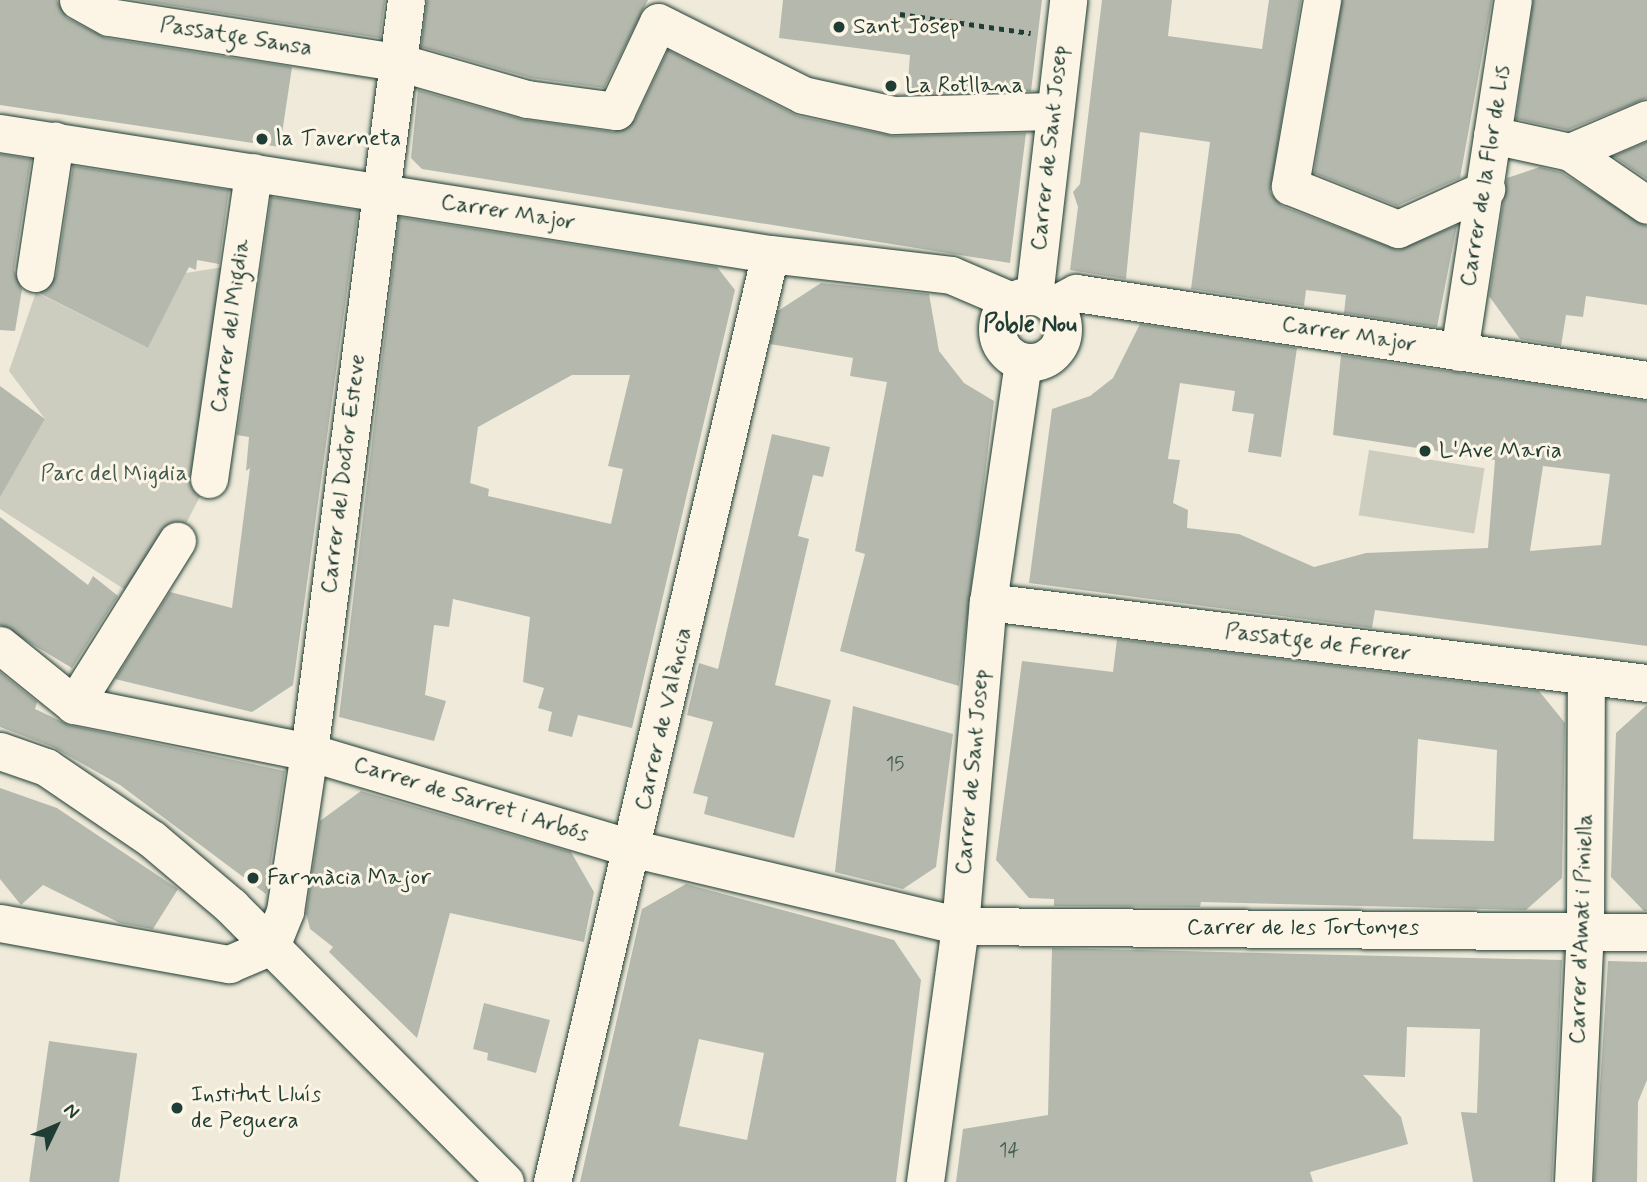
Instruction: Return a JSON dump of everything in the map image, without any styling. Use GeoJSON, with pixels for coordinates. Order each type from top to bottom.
{"type":"FeatureCollection","features":[{"type":"Feature","properties":{"kind":"street","name":"Passatge Sansa"},"geometry":{"type":"LineString","coordinates":[[78,0],[109,17],[398,62],[527,99],[616,111],[653,11]]}},
{"type":"Feature","properties":{"kind":"street","name":"Carrer del Doctor Esteve"},"geometry":{"type":"LineString","coordinates":[[271,946],[285,911],[309,752],[406,0]]}},
{"type":"Feature","properties":{"kind":"street","name":"Carrer de Sant Josep"},"geometry":{"type":"LineString","coordinates":[[1033,301],[1068,0]]}},
{"type":"Feature","properties":{"kind":"street"},"geometry":{"type":"LineString","coordinates":[[1322,0],[1290,186],[1398,229],[1486,189]]}},
{"type":"Feature","properties":{"kind":"street","name":"Carrer de la Flor de Lis"},"geometry":{"type":"LineString","coordinates":[[1458,352],[1486,189],[1513,0]]}},
{"type":"Feature","properties":{"kind":"street"},"geometry":{"type":"LineString","coordinates":[[653,11],[803,95],[893,115],[1055,111]]}},
{"type":"Feature","properties":{"kind":"street"},"geometry":{"type":"LineString","coordinates":[[1570,152],[1647,119]]}},
{"type":"Feature","properties":{"kind":"street","name":"Carrer Major"},"geometry":{"type":"LineString","coordinates":[[0,133],[770,254],[950,275],[1033,301],[1076,293],[1647,380]]}},
{"type":"Feature","properties":{"kind":"street"},"geometry":{"type":"LineString","coordinates":[[1492,135],[1570,152],[1647,205]]}},
{"type":"Feature","properties":{"kind":"street"},"geometry":{"type":"LineString","coordinates":[[35,274],[55,141]]}},
{"type":"Feature","properties":{"kind":"street","name":"Carrer del Migdia"},"geometry":{"type":"LineString","coordinates":[[209,479],[253,172]]}},
{"type":"Feature","properties":{"kind":"street","name":"Carrer de València"},"geometry":{"type":"LineString","coordinates":[[552,1182],[635,849],[770,254]]}},
{"type":"Feature","properties":{"kind":"street"},"geometry":{"type":"LineString","coordinates":[[1033,301],[1063,324],[1060,345],[1044,360],[1023,362],[1004,350],[997,330],[1033,301]]}},
{"type":"Feature","properties":{"kind":"street","name":"Carrer de Sant Josep"},"geometry":{"type":"LineString","coordinates":[[925,1182],[960,926],[988,603],[1023,362]]}},
{"type":"Feature","properties":{"kind":"street"},"geometry":{"type":"LineString","coordinates":[[74,705],[177,541]]}},
{"type":"Feature","properties":{"kind":"street","name":"Passatge de Ferrer"},"geometry":{"type":"LineString","coordinates":[[988,603],[1586,677],[1647,682]]}},
{"type":"Feature","properties":{"kind":"street","name":"Carrer de Sarret i Arbós"},"geometry":{"type":"LineString","coordinates":[[0,645],[74,705],[309,752],[635,849],[960,926]]}},
{"type":"Feature","properties":{"kind":"street","name":"Carrer d'Amat i Piniella"},"geometry":{"type":"LineString","coordinates":[[1573,1182],[1585,930],[1586,677]]}},
{"type":"Feature","properties":{"kind":"street"},"geometry":{"type":"LineString","coordinates":[[0,751],[46,766],[152,839],[271,946],[505,1182]]}},
{"type":"Feature","properties":{"kind":"street"},"geometry":{"type":"LineString","coordinates":[[0,923],[229,964],[271,946]]}},
{"type":"Feature","properties":{"kind":"street","name":"Carrer de les Tortonyes"},"geometry":{"type":"LineString","coordinates":[[960,926],[1647,932]]}},
{"type":"Feature","properties":{"kind":"path"},"geometry":{"type":"LineString","coordinates":[[900,14],[1063,38]]}},
{"type":"Feature","properties":{"kind":"green space","name":"Parc del Migdia"},"geometry":{"type":"Polygon","coordinates":[[[230,266],[209,479],[177,541],[130,593],[0,509],[0,496],[45,419],[9,371],[36,292],[148,348],[186,273],[230,266]]]}},
{"type":"Feature","properties":{"kind":"green space"},"geometry":{"type":"Polygon","coordinates":[[[1369,450],[1485,468],[1474,533],[1359,515],[1369,450]]]}},
{"type":"Feature","properties":{"kind":"building"},"geometry":{"type":"Polygon","coordinates":[[[0,0],[57,0],[67,18],[106,38],[292,67],[280,147],[0,105],[0,0]]]}},
{"type":"Feature","properties":{"kind":"building"},"geometry":{"type":"Polygon","coordinates":[[[136,0],[385,0],[380,38],[136,0]]]}},
{"type":"Feature","properties":{"kind":"building"},"geometry":{"type":"Polygon","coordinates":[[[427,0],[648,0],[604,88],[531,78],[421,47],[427,0]]]}},
{"type":"Feature","properties":{"kind":"building"},"geometry":{"type":"Polygon","coordinates":[[[783,0],[1042,0],[1031,91],[907,94],[910,55],[779,38],[783,0]]]}},
{"type":"Feature","properties":{"kind":"building"},"geometry":{"type":"Polygon","coordinates":[[[1102,0],[1172,0],[1168,36],[1262,49],[1269,0],[1301,0],[1270,192],[1282,206],[1398,250],[1457,225],[1437,327],[1344,313],[1346,295],[1306,290],[1304,306],[1191,289],[1210,142],[1140,132],[1126,279],[1070,270],[1078,207],[1073,192],[1080,184],[1102,0]]]}},
{"type":"Feature","properties":{"kind":"building"},"geometry":{"type":"Polygon","coordinates":[[[1342,0],[1492,0],[1460,178],[1397,206],[1314,173],[1342,0]]]}},
{"type":"Feature","properties":{"kind":"building"},"geometry":{"type":"Polygon","coordinates":[[[1533,0],[1647,0],[1647,98],[1568,130],[1516,119],[1533,0]]]}},
{"type":"Feature","properties":{"kind":"building"},"geometry":{"type":"Polygon","coordinates":[[[668,50],[798,116],[893,136],[1026,133],[1010,263],[422,169],[411,158],[418,90],[521,119],[614,132],[635,120],[668,50]]]}},
{"type":"Feature","properties":{"kind":"building"},"geometry":{"type":"Polygon","coordinates":[[[1647,142],[1647,179],[1613,156],[1647,142]]]}},
{"type":"Feature","properties":{"kind":"building"},"geometry":{"type":"Polygon","coordinates":[[[0,154],[31,159],[14,270],[22,289],[15,331],[0,330],[0,154]]]}},
{"type":"Feature","properties":{"kind":"building"},"geometry":{"type":"Polygon","coordinates":[[[73,166],[229,190],[219,264],[197,260],[196,270],[189,267],[148,348],[39,293],[56,276],[73,166]]]}},
{"type":"Feature","properties":{"kind":"building"},"geometry":{"type":"Polygon","coordinates":[[[1540,167],[1561,172],[1647,226],[1647,305],[1586,296],[1583,317],[1566,315],[1561,346],[1520,339],[1489,296],[1507,178],[1540,167]]]}},
{"type":"Feature","properties":{"kind":"building"},"geometry":{"type":"Polygon","coordinates":[[[271,197],[358,210],[293,685],[252,712],[115,679],[170,592],[232,608],[250,468],[246,471],[249,437],[237,435],[271,197]]]}},
{"type":"Feature","properties":{"kind":"building"},"geometry":{"type":"Polygon","coordinates":[[[399,217],[717,267],[735,290],[632,728],[578,715],[572,737],[548,731],[552,712],[538,708],[544,688],[523,682],[530,617],[453,599],[449,627],[434,625],[425,695],[446,701],[434,741],[339,717],[399,217]],[[572,375],[478,427],[470,483],[489,489],[488,496],[611,524],[623,469],[608,466],[630,375],[572,375]]]}},
{"type":"Feature","properties":{"kind":"building"},"geometry":{"type":"Polygon","coordinates":[[[821,283],[929,294],[939,351],[964,383],[994,401],[959,686],[840,651],[865,554],[855,551],[887,382],[850,376],[853,358],[770,344],[778,311],[821,283]]]}},
{"type":"Feature","properties":{"kind":"building"},"geometry":{"type":"Polygon","coordinates":[[[1140,324],[1297,348],[1281,457],[1248,452],[1254,414],[1232,411],[1235,391],[1180,383],[1168,459],[1180,460],[1173,503],[1188,510],[1187,528],[1239,534],[1314,567],[1366,553],[1488,548],[1495,460],[1333,435],[1341,355],[1647,401],[1647,646],[1375,610],[1372,628],[1029,583],[1052,409],[1090,396],[1113,378],[1140,324]],[[1543,466],[1530,551],[1601,545],[1610,474],[1543,466]]]}},
{"type":"Feature","properties":{"kind":"building"},"geometry":{"type":"Polygon","coordinates":[[[0,386],[45,419],[0,497],[0,386]]]}},
{"type":"Feature","properties":{"kind":"building"},"geometry":{"type":"Polygon","coordinates":[[[772,434],[830,447],[823,477],[813,475],[798,536],[809,539],[775,685],[831,700],[794,838],[704,814],[708,797],[693,793],[713,722],[687,715],[699,663],[718,669],[772,434]]]}},
{"type":"Feature","properties":{"kind":"building"},"geometry":{"type":"Polygon","coordinates":[[[0,517],[88,585],[93,576],[118,596],[72,668],[0,625],[0,517]]]}},
{"type":"Feature","properties":{"kind":"building"},"geometry":{"type":"Polygon","coordinates":[[[1117,639],[1539,691],[1565,723],[1562,878],[1526,910],[1201,902],[1200,907],[1054,906],[1054,899],[1029,898],[996,860],[1022,661],[1113,672],[1117,639]],[[1418,739],[1413,839],[1494,841],[1497,750],[1418,739]]]}},
{"type":"Feature","properties":{"kind":"building"},"geometry":{"type":"Polygon","coordinates":[[[0,672],[37,702],[35,709],[69,725],[285,771],[266,894],[120,785],[53,747],[0,727],[0,672]]]}},
{"type":"Feature","properties":{"kind":"building"},"geometry":{"type":"Polygon","coordinates":[[[1647,705],[1647,911],[1644,911],[1611,877],[1616,733],[1647,705]]]}},
{"type":"Feature","properties":{"kind":"building"},"geometry":{"type":"Polygon","coordinates":[[[853,706],[953,734],[936,867],[903,889],[835,872],[853,706]]]}},
{"type":"Feature","properties":{"kind":"building"},"geometry":{"type":"Polygon","coordinates":[[[0,788],[57,808],[178,889],[153,929],[120,923],[43,885],[21,905],[0,879],[0,788]]]}},
{"type":"Feature","properties":{"kind":"building"},"geometry":{"type":"Polygon","coordinates":[[[361,791],[571,852],[594,892],[584,942],[450,913],[417,1038],[329,952],[333,947],[310,929],[306,913],[320,821],[361,791]]]}},
{"type":"Feature","properties":{"kind":"building"},"geometry":{"type":"Polygon","coordinates":[[[686,884],[894,940],[921,980],[896,1182],[580,1182],[642,909],[686,884]],[[699,1039],[679,1126],[747,1140],[764,1053],[699,1039]]]}},
{"type":"Feature","properties":{"kind":"building"},"geometry":{"type":"Polygon","coordinates":[[[1052,948],[1562,960],[1552,1182],[1473,1182],[1461,1112],[1477,1113],[1480,1029],[1407,1027],[1405,1077],[1363,1075],[1401,1117],[1408,1144],[1310,1172],[1313,1182],[956,1182],[963,1129],[1048,1115],[1052,948]]]}},
{"type":"Feature","properties":{"kind":"building"},"geometry":{"type":"Polygon","coordinates":[[[1608,961],[1647,962],[1647,1080],[1638,1102],[1637,1182],[1594,1182],[1608,961]]]}},
{"type":"Feature","properties":{"kind":"building"},"geometry":{"type":"Polygon","coordinates":[[[484,1003],[550,1020],[536,1073],[487,1060],[488,1053],[473,1049],[484,1003]]]}},
{"type":"Feature","properties":{"kind":"building"},"geometry":{"type":"Polygon","coordinates":[[[49,1041],[137,1053],[119,1182],[29,1182],[49,1041]]]}},
{"type":"Feature","properties":{"kind":"place","name":"Sant Josep"},"geometry":{"type":"Point","coordinates":[839,27]}},
{"type":"Feature","properties":{"kind":"place","name":"La Rotllana"},"geometry":{"type":"Point","coordinates":[891,86]}},
{"type":"Feature","properties":{"kind":"place","name":"la Taverneta"},"geometry":{"type":"Point","coordinates":[262,139]}},
{"type":"Feature","properties":{"kind":"place","name":"L'Ave Maria"},"geometry":{"type":"Point","coordinates":[1425,451]}},
{"type":"Feature","properties":{"kind":"place","name":"Farmàcia Major"},"geometry":{"type":"Point","coordinates":[253,878]}},
{"type":"Feature","properties":{"kind":"place","name":"Institut Lluís de Peguera"},"geometry":{"type":"Point","coordinates":[177,1108]}},
{"type":"Feature","properties":{"kind":"district","name":"Poble Nou"},"geometry":{"type":"Point","coordinates":[1030,325]}}]}
